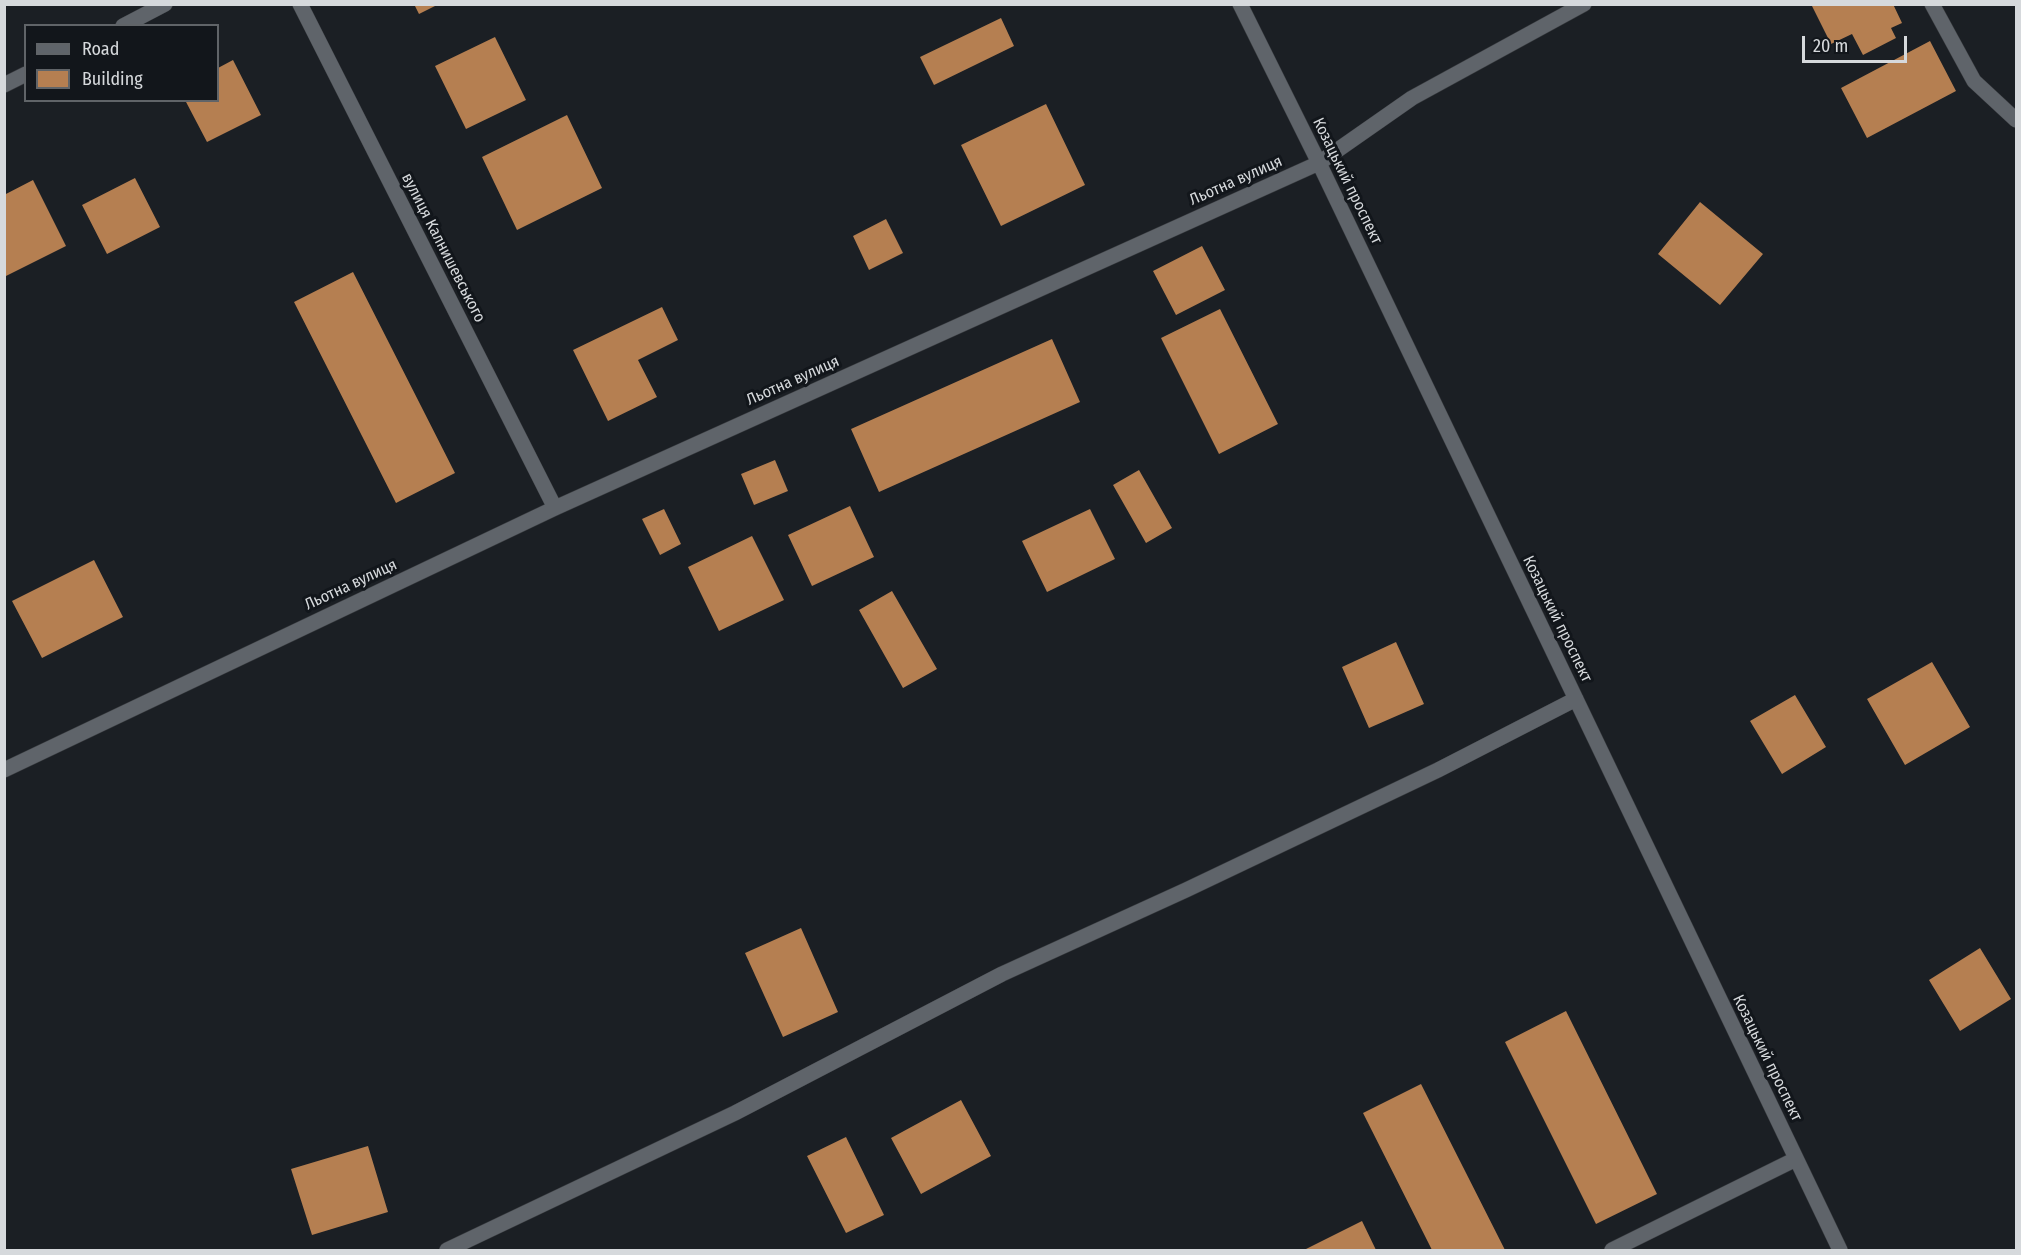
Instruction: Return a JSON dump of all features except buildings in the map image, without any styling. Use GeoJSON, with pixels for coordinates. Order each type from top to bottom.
{"type":"FeatureCollection","features":[{"type":"Feature","properties":{"kind":"street"},"geometry":{"type":"LineString","coordinates":[[127,24],[165,4]]}},
{"type":"Feature","properties":{"kind":"street","name":"вулиця Калнишевського"},"geometry":{"type":"LineString","coordinates":[[300,4],[555,508]]}},
{"type":"Feature","properties":{"kind":"street","name":"Козацький проспект"},"geometry":{"type":"LineString","coordinates":[[1240,4],[1319,163],[1840,1251]]}},
{"type":"Feature","properties":{"kind":"street","name":"Льотна вулиця"},"geometry":{"type":"LineString","coordinates":[[4,770],[555,508],[1319,163],[1412,98],[1584,4]]}},
{"type":"Feature","properties":{"kind":"street"},"geometry":{"type":"LineString","coordinates":[[1932,4],[1974,81],[2016,120]]}},
{"type":"Feature","properties":{"kind":"street"},"geometry":{"type":"LineString","coordinates":[[4,85],[24,75]]}},
{"type":"Feature","properties":{"kind":"street"},"geometry":{"type":"LineString","coordinates":[[447,1251],[735,1113],[1002,974],[1438,770],[1576,699]]}},
{"type":"Feature","properties":{"kind":"street"},"geometry":{"type":"LineString","coordinates":[[1612,1251],[1796,1159]]}}]}
